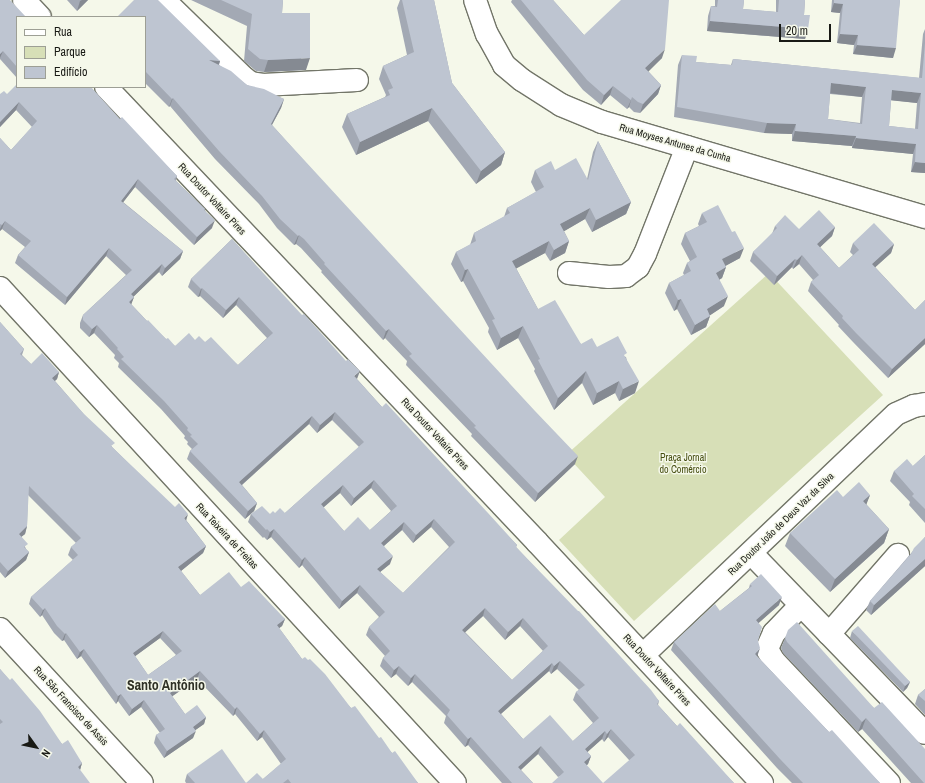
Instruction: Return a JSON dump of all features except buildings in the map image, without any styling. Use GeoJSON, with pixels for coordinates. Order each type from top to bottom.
{"type":"FeatureCollection","features":[{"type":"Feature","properties":{"kind":"street"},"geometry":{"type":"LineString","coordinates":[[24,0],[39,16]]}},
{"type":"Feature","properties":{"kind":"street"},"geometry":{"type":"LineString","coordinates":[[164,0],[244,78],[251,82],[263,86],[357,80]]}},
{"type":"Feature","properties":{"kind":"street","name":"Rua Moyses Antunes da Cunha"},"geometry":{"type":"LineString","coordinates":[[475,0],[487,34],[504,65],[522,80],[568,108],[602,122],[925,217]]}},
{"type":"Feature","properties":{"kind":"street","name":"Rua Doutor Voltaire Pires"},"geometry":{"type":"LineString","coordinates":[[107,88],[762,783]]}},
{"type":"Feature","properties":{"kind":"street"},"geometry":{"type":"LineString","coordinates":[[569,274],[609,277],[626,276],[638,267],[645,254],[687,147]]}},
{"type":"Feature","properties":{"kind":"street","name":"Rua Teixeira de Freitas"},"geometry":{"type":"LineString","coordinates":[[0,288],[455,783]]}},
{"type":"Feature","properties":{"kind":"street","name":"Rua Doutor João de Deus Vaz da Silva"},"geometry":{"type":"LineString","coordinates":[[643,655],[896,414],[914,406],[925,404]]}},
{"type":"Feature","properties":{"kind":"street"},"geometry":{"type":"LineString","coordinates":[[751,553],[925,733]]}},
{"type":"Feature","properties":{"kind":"street"},"geometry":{"type":"LineString","coordinates":[[829,634],[898,555]]}},
{"type":"Feature","properties":{"kind":"street"},"geometry":{"type":"LineString","coordinates":[[801,605],[774,634],[767,649],[773,660],[889,783]]}},
{"type":"Feature","properties":{"kind":"street","name":"Rua São Francisco de Assis"},"geometry":{"type":"LineString","coordinates":[[0,629],[142,783]]}},
{"type":"Feature","properties":{"kind":"green space","name":"Praça Jornal do Comércio"},"geometry":{"type":"Polygon","coordinates":[[[769,273],[883,395],[634,621],[559,540],[605,497],[566,455],[769,273]]]}},
{"type":"Feature","properties":{"kind":"district","name":"Santo Antônio"},"geometry":{"type":"Point","coordinates":[166,685]}}]}
